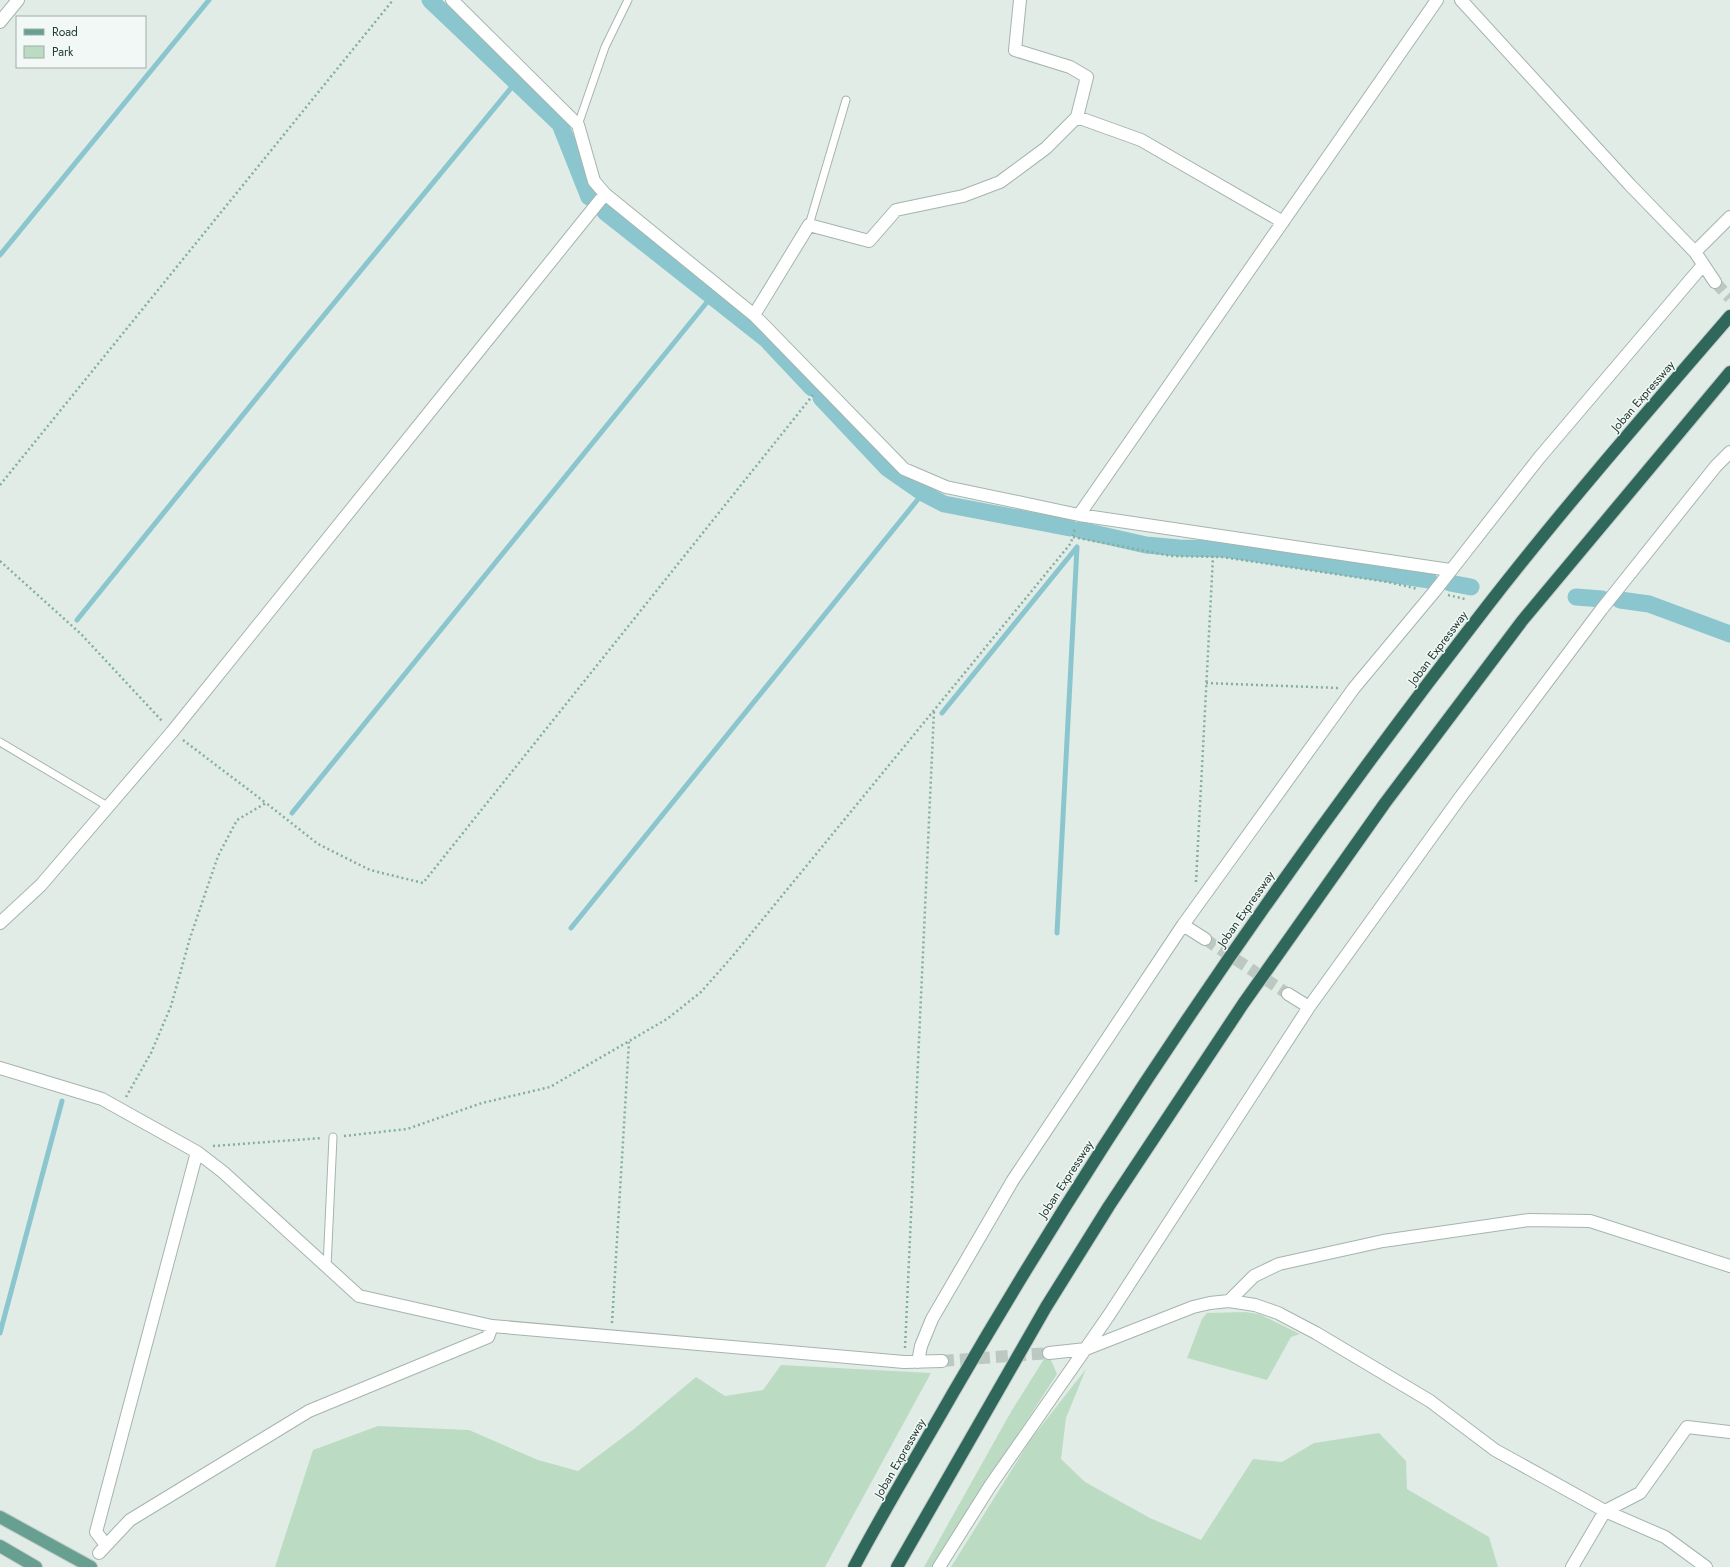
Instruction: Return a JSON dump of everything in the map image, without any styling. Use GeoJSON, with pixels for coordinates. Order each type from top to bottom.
{"type":"FeatureCollection","features":[{"type":"Feature","properties":{"kind":"highway","name":"Joban Expressway"},"geometry":{"type":"LineString","coordinates":[[854,1567],[1013,1289],[1076,1187],[1211,983],[1355,781],[1489,603],[1613,451],[1730,316]]}},
{"type":"Feature","properties":{"kind":"highway"},"geometry":{"type":"LineString","coordinates":[[897,1567],[1046,1307],[1109,1206],[1243,1004],[1385,803],[1517,628],[1730,372]]}},
{"type":"Feature","properties":{"kind":"main road"},"geometry":{"type":"LineString","coordinates":[[0,1517],[91,1567]]}},
{"type":"Feature","properties":{"kind":"main road"},"geometry":{"type":"LineString","coordinates":[[0,1546],[36,1567]]}},
{"type":"Feature","properties":{"kind":"street"},"geometry":{"type":"LineString","coordinates":[[0,22],[18,0]]}},
{"type":"Feature","properties":{"kind":"street"},"geometry":{"type":"LineString","coordinates":[[452,0],[578,125],[594,181],[605,194],[754,315],[904,469],[946,487],[1079,515],[1450,570]]}},
{"type":"Feature","properties":{"kind":"street"},"geometry":{"type":"LineString","coordinates":[[754,315],[809,225],[869,241],[896,210],[963,196],[1000,182],[1046,148],[1077,117],[1087,77],[1070,67],[1015,50],[1020,0]]}},
{"type":"Feature","properties":{"kind":"street"},"geometry":{"type":"LineString","coordinates":[[1079,515],[1438,0]]}},
{"type":"Feature","properties":{"kind":"street"},"geometry":{"type":"LineString","coordinates":[[1461,0],[1630,185],[1694,252],[1716,282]]}},
{"type":"Feature","properties":{"kind":"street"},"geometry":{"type":"LineString","coordinates":[[1077,117],[1141,140],[1283,222]]}},
{"type":"Feature","properties":{"kind":"street"},"geometry":{"type":"LineString","coordinates":[[0,923],[41,885],[172,732],[605,194]]}},
{"type":"Feature","properties":{"kind":"street"},"geometry":{"type":"LineString","coordinates":[[1694,252],[1730,217]]}},
{"type":"Feature","properties":{"kind":"street"},"geometry":{"type":"LineString","coordinates":[[918,1362],[920,1346],[932,1320],[1013,1180],[1183,925],[1354,688],[1434,592],[1539,458],[1703,265]]}},
{"type":"Feature","properties":{"kind":"street"},"geometry":{"type":"LineString","coordinates":[[939,1567],[990,1486],[1086,1349],[1309,1007],[1459,799],[1601,610],[1716,466],[1730,452]]}},
{"type":"Feature","properties":{"kind":"street"},"geometry":{"type":"LineString","coordinates":[[1183,925],[1205,939]]}},
{"type":"Feature","properties":{"kind":"street"},"geometry":{"type":"LineString","coordinates":[[1288,994],[1309,1007]]}},
{"type":"Feature","properties":{"kind":"street"},"geometry":{"type":"LineString","coordinates":[[0,1068],[78,1090],[102,1099],[197,1152],[223,1172],[326,1268],[359,1296],[492,1326],[612,1337],[694,1342],[904,1362],[942,1361]]}},
{"type":"Feature","properties":{"kind":"street"},"geometry":{"type":"LineString","coordinates":[[197,1152],[96,1532],[102,1549],[130,1520],[308,1411],[488,1337],[492,1326]]}},
{"type":"Feature","properties":{"kind":"street"},"geometry":{"type":"LineString","coordinates":[[1229,1301],[1254,1276],[1279,1264],[1383,1241],[1529,1220],[1590,1220],[1730,1266]]}},
{"type":"Feature","properties":{"kind":"street"},"geometry":{"type":"LineString","coordinates":[[1049,1354],[1086,1349],[1193,1307],[1229,1301],[1255,1305],[1278,1313],[1316,1333],[1430,1401],[1495,1450],[1605,1511],[1665,1537],[1706,1567]]}},
{"type":"Feature","properties":{"kind":"street"},"geometry":{"type":"LineString","coordinates":[[1572,1567],[1605,1511],[1640,1493],[1687,1427],[1730,1432]]}},
{"type":"Feature","properties":{"kind":"lane"},"geometry":{"type":"LineString","coordinates":[[578,125],[605,47],[628,0]]}},
{"type":"Feature","properties":{"kind":"lane"},"geometry":{"type":"LineString","coordinates":[[809,225],[846,100]]}},
{"type":"Feature","properties":{"kind":"lane"},"geometry":{"type":"LineString","coordinates":[[0,742],[109,807]]}},
{"type":"Feature","properties":{"kind":"lane"},"geometry":{"type":"LineString","coordinates":[[326,1268],[333,1137]]}},
{"type":"Feature","properties":{"kind":"path"},"geometry":{"type":"LineString","coordinates":[[0,485],[393,0]]}},
{"type":"Feature","properties":{"kind":"path"},"geometry":{"type":"LineString","coordinates":[[0,561],[81,634],[172,732],[318,844],[370,870],[423,883],[821,384]]}},
{"type":"Feature","properties":{"kind":"path"},"geometry":{"type":"LineString","coordinates":[[197,1152],[212,1146],[333,1137],[407,1129],[482,1103],[550,1087],[667,1019],[701,992],[731,958],[1072,543],[1079,515]]}},
{"type":"Feature","properties":{"kind":"path"},"geometry":{"type":"LineString","coordinates":[[1073,537],[1172,556],[1212,557],[1388,582],[1434,592]]}},
{"type":"Feature","properties":{"kind":"path"},"geometry":{"type":"LineString","coordinates":[[1196,886],[1212,557]]}},
{"type":"Feature","properties":{"kind":"path"},"geometry":{"type":"LineString","coordinates":[[1206,683],[1354,688]]}},
{"type":"Feature","properties":{"kind":"path"},"geometry":{"type":"LineString","coordinates":[[904,1362],[934,711]]}},
{"type":"Feature","properties":{"kind":"path"},"geometry":{"type":"LineString","coordinates":[[120,1108],[151,1053],[171,1006],[190,938],[218,856],[238,820],[266,803]]}},
{"type":"Feature","properties":{"kind":"path"},"geometry":{"type":"LineString","coordinates":[[612,1337],[629,1042]]}},
{"type":"Feature","properties":{"kind":"green space"},"geometry":{"type":"Polygon","coordinates":[[[1245,1312],[1259,1314],[1300,1334],[1291,1337],[1267,1380],[1187,1358],[1202,1319],[1207,1313],[1245,1312]]]}},
{"type":"Feature","properties":{"kind":"green space"},"geometry":{"type":"Polygon","coordinates":[[[1044,1359],[1051,1360],[1057,1374],[932,1567],[924,1567],[1012,1410],[1044,1359]]]}},
{"type":"Feature","properties":{"kind":"green space"},"geometry":{"type":"Polygon","coordinates":[[[781,1365],[931,1373],[825,1567],[275,1567],[313,1450],[378,1426],[469,1430],[538,1460],[578,1471],[634,1429],[696,1377],[725,1396],[763,1390],[781,1365]]]}},
{"type":"Feature","properties":{"kind":"green space"},"geometry":{"type":"Polygon","coordinates":[[[1086,1369],[1066,1418],[1061,1459],[1085,1482],[1150,1518],[1201,1540],[1253,1459],[1282,1462],[1314,1443],[1379,1433],[1406,1461],[1407,1489],[1489,1537],[1498,1567],[951,1567],[1031,1439],[1086,1369]]]}},
{"type":"Feature","properties":{"kind":"waterway"},"geometry":{"type":"LineString","coordinates":[[0,255],[209,0]]}},
{"type":"Feature","properties":{"kind":"waterway"},"geometry":{"type":"LineString","coordinates":[[430,0],[560,124],[589,197]]}},
{"type":"Feature","properties":{"kind":"waterway"},"geometry":{"type":"LineString","coordinates":[[77,620],[297,348],[516,82]]}},
{"type":"Feature","properties":{"kind":"waterway"},"geometry":{"type":"LineString","coordinates":[[605,212],[766,339],[812,388]]}},
{"type":"Feature","properties":{"kind":"waterway"},"geometry":{"type":"LineString","coordinates":[[292,813],[712,296]]}},
{"type":"Feature","properties":{"kind":"waterway"},"geometry":{"type":"LineString","coordinates":[[821,398],[887,468],[923,493],[944,504],[1070,528]]}},
{"type":"Feature","properties":{"kind":"waterway"},"geometry":{"type":"LineString","coordinates":[[571,928],[923,493]]}},
{"type":"Feature","properties":{"kind":"waterway"},"geometry":{"type":"LineString","coordinates":[[1080,530],[1146,545],[1179,548],[1225,549],[1429,580]]}},
{"type":"Feature","properties":{"kind":"waterway"},"geometry":{"type":"LineString","coordinates":[[942,713],[1077,547]]}},
{"type":"Feature","properties":{"kind":"waterway"},"geometry":{"type":"LineString","coordinates":[[1057,933],[1077,547]]}},
{"type":"Feature","properties":{"kind":"waterway"},"geometry":{"type":"LineString","coordinates":[[1450,583],[1471,587]]}},
{"type":"Feature","properties":{"kind":"waterway"},"geometry":{"type":"LineString","coordinates":[[1576,597],[1602,599]]}},
{"type":"Feature","properties":{"kind":"waterway"},"geometry":{"type":"LineString","coordinates":[[1620,600],[1649,604],[1730,634]]}},
{"type":"Feature","properties":{"kind":"waterway"},"geometry":{"type":"LineString","coordinates":[[0,1333],[62,1101]]}},
{"type":"Feature","properties":{"kind":"tunnel"},"geometry":{"type":"LineString","coordinates":[[1715,282],[1730,298]]}},
{"type":"Feature","properties":{"kind":"tunnel"},"geometry":{"type":"LineString","coordinates":[[1205,939],[1288,994]]}},
{"type":"Feature","properties":{"kind":"tunnel"},"geometry":{"type":"LineString","coordinates":[[942,1361],[1049,1353]]}}]}
